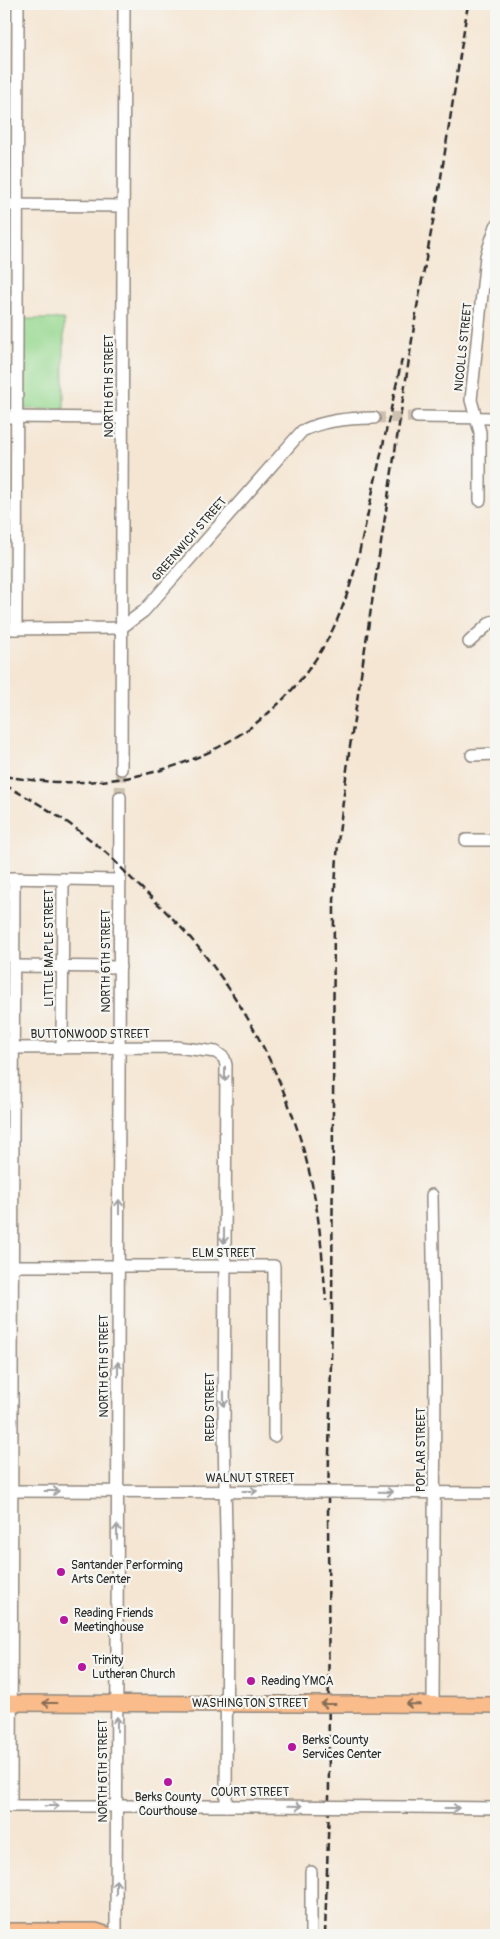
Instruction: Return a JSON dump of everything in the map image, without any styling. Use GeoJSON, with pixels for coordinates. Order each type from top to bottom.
{"type":"FeatureCollection","features":[{"type":"Feature","properties":{"kind":"main road","name":"WASHINGTON STREET"},"geometry":{"type":"LineString","coordinates":[[7,1703],[496,1705]]}},
{"type":"Feature","properties":{"kind":"main road"},"geometry":{"type":"LineString","coordinates":[[4,1930],[96,1931],[108,1935]]}},
{"type":"Feature","properties":{"kind":"street"},"geometry":{"type":"LineString","coordinates":[[16,629],[18,4]]}},
{"type":"Feature","properties":{"kind":"street","name":"NORTH 6TH STREET"},"geometry":{"type":"LineString","coordinates":[[120,769],[124,4]]}},
{"type":"Feature","properties":{"kind":"street"},"geometry":{"type":"LineString","coordinates":[[4,205],[123,206]]}},
{"type":"Feature","properties":{"kind":"street","name":"NICOLLS STREET"},"geometry":{"type":"LineString","coordinates":[[480,500],[480,432],[471,400],[486,256],[496,226]]}},
{"type":"Feature","properties":{"kind":"street"},"geometry":{"type":"LineString","coordinates":[[4,417],[122,418]]}},
{"type":"Feature","properties":{"kind":"street"},"geometry":{"type":"LineString","coordinates":[[417,417],[496,418]]}},
{"type":"Feature","properties":{"kind":"street","name":"GREENWICH STREET"},"geometry":{"type":"LineString","coordinates":[[121,628],[144,611],[302,431],[314,425],[334,420],[374,418]]}},
{"type":"Feature","properties":{"kind":"street"},"geometry":{"type":"LineString","coordinates":[[469,642],[492,622],[496,621]]}},
{"type":"Feature","properties":{"kind":"street"},"geometry":{"type":"LineString","coordinates":[[4,628],[121,628]]}},
{"type":"Feature","properties":{"kind":"street"},"geometry":{"type":"LineString","coordinates":[[472,755],[496,754]]}},
{"type":"Feature","properties":{"kind":"street","name":"NORTH 6TH STREET"},"geometry":{"type":"LineString","coordinates":[[116,1935],[120,797]]}},
{"type":"Feature","properties":{"kind":"street"},"geometry":{"type":"LineString","coordinates":[[466,840],[496,840]]}},
{"type":"Feature","properties":{"kind":"street"},"geometry":{"type":"LineString","coordinates":[[7,1806],[9,1048],[14,966],[9,878],[120,880]]}},
{"type":"Feature","properties":{"kind":"street","name":"LITTLE MAPLE STREET"},"geometry":{"type":"LineString","coordinates":[[62,1048],[63,879]]}},
{"type":"Feature","properties":{"kind":"street"},"geometry":{"type":"LineString","coordinates":[[14,966],[120,967]]}},
{"type":"Feature","properties":{"kind":"street","name":"BUTTONWOOD STREET"},"geometry":{"type":"LineString","coordinates":[[9,1048],[176,1047]]}},
{"type":"Feature","properties":{"kind":"street","name":"REED STREET"},"geometry":{"type":"LineString","coordinates":[[176,1047],[216,1052],[224,1058],[226,1065],[224,1266],[227,1580],[226,1806]]}},
{"type":"Feature","properties":{"kind":"street","name":"POPLAR STREET"},"geometry":{"type":"LineString","coordinates":[[432,1196],[435,1378],[433,1704]]}},
{"type":"Feature","properties":{"kind":"street","name":"ELM STREET"},"geometry":{"type":"LineString","coordinates":[[8,1266],[274,1266],[274,1436]]}},
{"type":"Feature","properties":{"kind":"street","name":"WALNUT STREET"},"geometry":{"type":"LineString","coordinates":[[7,1491],[496,1493]]}},
{"type":"Feature","properties":{"kind":"street","name":"COURT STREET"},"geometry":{"type":"LineString","coordinates":[[7,1806],[496,1808]]}},
{"type":"Feature","properties":{"kind":"street"},"geometry":{"type":"LineString","coordinates":[[310,1935],[311,1872]]}},
{"type":"Feature","properties":{"kind":"green space"},"geometry":{"type":"Polygon","coordinates":[[[20,319],[64,319],[64,409],[21,409],[20,319]]]}},
{"type":"Feature","properties":{"kind":"tunnel"},"geometry":{"type":"LineString","coordinates":[[374,418],[417,417]]}},
{"type":"Feature","properties":{"kind":"tunnel"},"geometry":{"type":"LineString","coordinates":[[120,797],[121,769]]}},
{"type":"Feature","properties":{"kind":"railway"},"geometry":{"type":"LineString","coordinates":[[325,1935],[329,1805],[328,1501],[332,1318],[334,901],[338,842],[349,753],[417,307],[439,190],[468,4]]}},
{"type":"Feature","properties":{"kind":"railway"},"geometry":{"type":"LineString","coordinates":[[4,776],[53,782],[101,781],[148,773],[193,759],[234,738],[272,710],[304,675],[331,633],[343,606],[358,558],[402,359]]}},
{"type":"Feature","properties":{"kind":"railway"},"geometry":{"type":"LineString","coordinates":[[4,785],[56,815],[81,832],[108,855],[187,934],[232,993],[269,1058],[297,1127],[315,1199],[326,1301]]}},
{"type":"Feature","properties":{"kind":"place","name":"Santander Performing Arts Center"},"geometry":{"type":"Point","coordinates":[61,1572]}},
{"type":"Feature","properties":{"kind":"place","name":"Reading Friends Meetinghouse"},"geometry":{"type":"Point","coordinates":[64,1620]}},
{"type":"Feature","properties":{"kind":"place","name":"Trinity Lutheran Church"},"geometry":{"type":"Point","coordinates":[82,1667]}},
{"type":"Feature","properties":{"kind":"place","name":"Reading YMCA"},"geometry":{"type":"Point","coordinates":[251,1681]}},
{"type":"Feature","properties":{"kind":"place","name":"Berks County Services Center"},"geometry":{"type":"Point","coordinates":[292,1747]}},
{"type":"Feature","properties":{"kind":"place","name":"Berks County Courthouse"},"geometry":{"type":"Point","coordinates":[168,1782]}}]}
